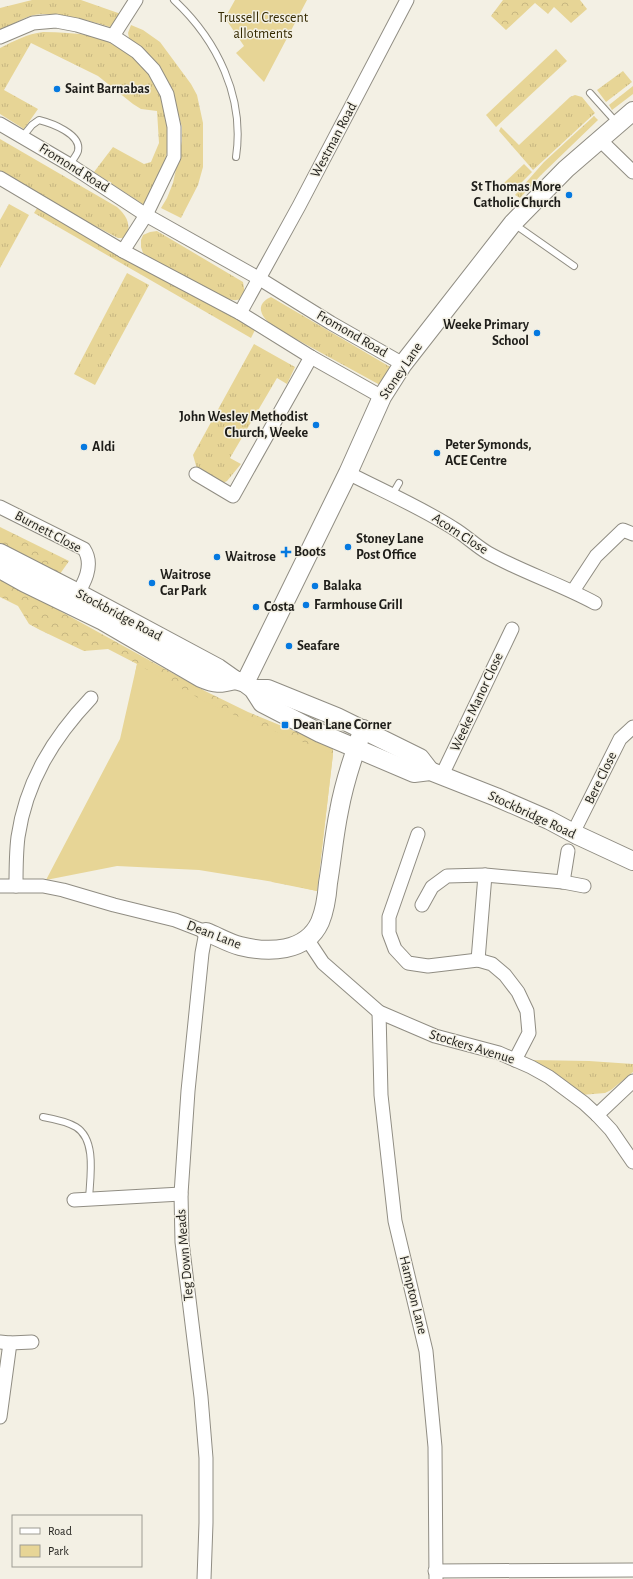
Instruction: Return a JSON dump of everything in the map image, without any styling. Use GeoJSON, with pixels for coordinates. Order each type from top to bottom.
{"type":"FeatureCollection","features":[{"type":"Feature","properties":{"kind":"street"},"geometry":{"type":"LineString","coordinates":[[113,36],[136,0]]}},
{"type":"Feature","properties":{"kind":"street","name":"Westman Road"},"geometry":{"type":"LineString","coordinates":[[260,279],[407,0]]}},
{"type":"Feature","properties":{"kind":"street"},"geometry":{"type":"LineString","coordinates":[[0,37],[33,23],[56,21],[77,25],[113,36],[136,52],[154,70],[167,94],[174,127],[174,157],[146,214],[122,251]]}},
{"type":"Feature","properties":{"kind":"street","name":"Stoney Lane"},"geometry":{"type":"LineString","coordinates":[[244,684],[348,473],[382,397],[403,364],[513,223],[566,169],[633,111]]}},
{"type":"Feature","properties":{"kind":"street","name":"Fromond Road"},"geometry":{"type":"LineString","coordinates":[[0,124],[70,164],[146,214],[260,279],[331,323],[403,364]]}},
{"type":"Feature","properties":{"kind":"street"},"geometry":{"type":"LineString","coordinates":[[599,140],[633,172]]}},
{"type":"Feature","properties":{"kind":"street"},"geometry":{"type":"LineString","coordinates":[[0,178],[122,251],[240,313],[311,357],[382,397]]}},
{"type":"Feature","properties":{"kind":"street"},"geometry":{"type":"LineString","coordinates":[[240,313],[260,279]]}},
{"type":"Feature","properties":{"kind":"street"},"geometry":{"type":"LineString","coordinates":[[196,474],[232,496],[311,357]]}},
{"type":"Feature","properties":{"kind":"street","name":"Acorn Close"},"geometry":{"type":"LineString","coordinates":[[348,473],[454,528],[486,552],[515,567],[573,591],[595,603]]}},
{"type":"Feature","properties":{"kind":"street","name":"Burnett Close"},"geometry":{"type":"LineString","coordinates":[[0,507],[84,549],[88,554],[90,562],[87,574],[75,599]]}},
{"type":"Feature","properties":{"kind":"street"},"geometry":{"type":"LineString","coordinates":[[573,591],[596,556],[623,530],[633,534]]}},
{"type":"Feature","properties":{"kind":"street","name":"Stockbridge Road"},"geometry":{"type":"LineString","coordinates":[[0,553],[75,599],[160,640],[211,682],[221,684],[244,684],[268,689],[337,717],[420,758],[436,773],[549,820],[633,861]]}},
{"type":"Feature","properties":{"kind":"street","name":"Stockbridge Road"},"geometry":{"type":"LineString","coordinates":[[0,569],[25,583],[75,599]]}},
{"type":"Feature","properties":{"kind":"street","name":"Weeke Manor Close"},"geometry":{"type":"LineString","coordinates":[[436,773],[512,629]]}},
{"type":"Feature","properties":{"kind":"street","name":"Stockbridge Road"},"geometry":{"type":"LineString","coordinates":[[244,684],[262,703],[311,729],[414,773],[436,773]]}},
{"type":"Feature","properties":{"kind":"street"},"geometry":{"type":"LineString","coordinates":[[16,886],[18,838],[24,806],[34,779],[50,747],[91,698]]}},
{"type":"Feature","properties":{"kind":"street","name":"Bere Close"},"geometry":{"type":"LineString","coordinates":[[573,833],[620,739],[633,727]]}},
{"type":"Feature","properties":{"kind":"street","name":"Dean Lane"},"geometry":{"type":"LineString","coordinates":[[0,886],[43,886],[63,890],[114,905],[175,920],[239,946],[268,951],[287,948],[307,939],[320,922],[326,903],[339,811],[356,749],[363,730]]}},
{"type":"Feature","properties":{"kind":"street"},"geometry":{"type":"LineString","coordinates":[[418,834],[389,917],[389,933],[395,948],[408,963],[428,966],[478,960],[492,964],[505,975],[518,992],[527,1011],[529,1033],[515,1060]]}},
{"type":"Feature","properties":{"kind":"street"},"geometry":{"type":"LineString","coordinates":[[563,882],[568,851]]}},
{"type":"Feature","properties":{"kind":"street"},"geometry":{"type":"LineString","coordinates":[[478,960],[485,875]]}},
{"type":"Feature","properties":{"kind":"street"},"geometry":{"type":"LineString","coordinates":[[422,905],[432,887],[447,876],[485,875],[563,882],[584,886]]}},
{"type":"Feature","properties":{"kind":"street","name":"Teg Down Meads"},"geometry":{"type":"LineString","coordinates":[[204,1579],[206,1458],[201,1397],[182,1242],[180,1194],[197,999],[206,932]]}},
{"type":"Feature","properties":{"kind":"street","name":"Stockers Avenue"},"geometry":{"type":"LineString","coordinates":[[307,939],[323,964],[379,1012],[435,1036],[499,1053],[549,1077],[584,1103],[597,1115],[611,1130],[633,1162]]}},
{"type":"Feature","properties":{"kind":"street","name":"Hampton Lane"},"geometry":{"type":"LineString","coordinates":[[379,1012],[381,1095],[395,1221],[426,1351],[435,1447],[436,1575]]}},
{"type":"Feature","properties":{"kind":"street"},"geometry":{"type":"LineString","coordinates":[[597,1115],[633,1080]]}},
{"type":"Feature","properties":{"kind":"street"},"geometry":{"type":"LineString","coordinates":[[74,1200],[180,1194]]}},
{"type":"Feature","properties":{"kind":"street"},"geometry":{"type":"LineString","coordinates":[[0,1417],[5,1342],[32,1342]]}},
{"type":"Feature","properties":{"kind":"street"},"geometry":{"type":"LineString","coordinates":[[436,1575],[633,1570]]}},
{"type":"Feature","properties":{"kind":"lane"},"geometry":{"type":"LineString","coordinates":[[174,0],[201,30],[220,59],[230,84],[236,111],[238,141],[236,157]]}},
{"type":"Feature","properties":{"kind":"lane"},"geometry":{"type":"LineString","coordinates":[[590,93],[618,124]]}},
{"type":"Feature","properties":{"kind":"lane"},"geometry":{"type":"LineString","coordinates":[[22,136],[39,120],[48,122],[60,128],[75,138],[77,145],[78,150],[70,164]]}},
{"type":"Feature","properties":{"kind":"lane"},"geometry":{"type":"LineString","coordinates":[[513,223],[574,266]]}},
{"type":"Feature","properties":{"kind":"lane"},"geometry":{"type":"LineString","coordinates":[[392,495],[399,483]]}},
{"type":"Feature","properties":{"kind":"lane"},"geometry":{"type":"LineString","coordinates":[[43,1117],[76,1127],[84,1135],[89,1144],[90,1154],[89,1199]]}},
{"type":"Feature","properties":{"kind":"green space"},"geometry":{"type":"Polygon","coordinates":[[[32,0],[81,0],[121,14],[118,21],[110,27],[62,15],[42,14],[25,18],[0,31],[0,8],[32,0]]]}},
{"type":"Feature","properties":{"kind":"green space","name":"Trussell Crescent allotments"},"geometry":{"type":"Polygon","coordinates":[[[235,0],[307,0],[264,82],[236,53],[244,46],[225,18],[235,0]]]}},
{"type":"Feature","properties":{"kind":"green space"},"geometry":{"type":"Polygon","coordinates":[[[503,0],[580,0],[587,9],[571,23],[554,7],[548,14],[535,3],[506,30],[491,16],[503,0]]]}},
{"type":"Feature","properties":{"kind":"green space"},"geometry":{"type":"Polygon","coordinates":[[[131,25],[143,30],[160,42],[191,84],[197,95],[203,123],[203,167],[198,185],[181,218],[161,208],[173,183],[182,141],[182,127],[170,86],[129,38],[128,33],[131,25]]]}},
{"type":"Feature","properties":{"kind":"green space"},"geometry":{"type":"Polygon","coordinates":[[[43,32],[80,34],[92,36],[105,41],[121,49],[141,64],[159,89],[168,125],[168,149],[159,177],[144,205],[94,172],[113,147],[144,164],[151,162],[159,143],[157,111],[141,109],[98,76],[31,43],[4,90],[38,109],[24,129],[0,114],[0,48],[26,36],[43,32]]]}},
{"type":"Feature","properties":{"kind":"green space"},"geometry":{"type":"Polygon","coordinates":[[[556,49],[567,61],[496,127],[486,115],[556,49]]]}},
{"type":"Feature","properties":{"kind":"green space"},"geometry":{"type":"Polygon","coordinates":[[[623,71],[632,82],[606,102],[597,90],[623,71]]]}},
{"type":"Feature","properties":{"kind":"green space"},"geometry":{"type":"Polygon","coordinates":[[[633,86],[633,94],[612,110],[609,105],[633,86]]]}},
{"type":"Feature","properties":{"kind":"green space"},"geometry":{"type":"Polygon","coordinates":[[[575,95],[582,97],[595,113],[533,170],[499,131],[501,127],[519,145],[570,97],[575,95]]]}},
{"type":"Feature","properties":{"kind":"green space"},"geometry":{"type":"Polygon","coordinates":[[[594,116],[598,120],[541,175],[520,198],[515,195],[544,162],[594,116]]]}},
{"type":"Feature","properties":{"kind":"green space"},"geometry":{"type":"Polygon","coordinates":[[[0,139],[117,207],[127,219],[128,234],[123,238],[118,238],[76,216],[0,171],[0,139]]]}},
{"type":"Feature","properties":{"kind":"green space"},"geometry":{"type":"Polygon","coordinates":[[[524,164],[532,172],[512,192],[504,183],[524,164]]]}},
{"type":"Feature","properties":{"kind":"green space"},"geometry":{"type":"Polygon","coordinates":[[[9,204],[29,215],[0,268],[0,220],[9,204]]]}},
{"type":"Feature","properties":{"kind":"green space"},"geometry":{"type":"Polygon","coordinates":[[[39,205],[255,330],[251,338],[34,213],[39,205]]]}},
{"type":"Feature","properties":{"kind":"green space"},"geometry":{"type":"Polygon","coordinates":[[[157,231],[243,282],[245,294],[238,300],[228,299],[155,261],[143,253],[141,240],[143,235],[157,231]]]}},
{"type":"Feature","properties":{"kind":"green space"},"geometry":{"type":"Polygon","coordinates":[[[127,273],[149,285],[95,385],[74,374],[127,273]]]}},
{"type":"Feature","properties":{"kind":"green space"},"geometry":{"type":"Polygon","coordinates":[[[271,297],[392,368],[380,385],[274,327],[266,320],[261,312],[262,304],[265,300],[271,297]]]}},
{"type":"Feature","properties":{"kind":"green space"},"geometry":{"type":"Polygon","coordinates":[[[254,344],[295,367],[287,384],[277,378],[230,458],[241,464],[227,481],[223,483],[197,469],[193,455],[254,344]]]}},
{"type":"Feature","properties":{"kind":"green space"},"geometry":{"type":"Polygon","coordinates":[[[0,527],[69,561],[60,574],[0,543],[0,527]]]}},
{"type":"Feature","properties":{"kind":"green space"},"geometry":{"type":"Polygon","coordinates":[[[0,574],[60,611],[205,691],[248,712],[333,747],[317,891],[272,882],[135,674],[137,664],[108,649],[84,651],[29,624],[18,606],[0,597],[0,574]]]}},
{"type":"Feature","properties":{"kind":"green space"},"geometry":{"type":"Polygon","coordinates":[[[137,664],[202,700],[241,718],[333,754],[317,891],[286,884],[199,870],[117,866],[46,880],[120,739],[137,664]]]}},
{"type":"Feature","properties":{"kind":"green space"},"geometry":{"type":"Polygon","coordinates":[[[530,1060],[589,1061],[633,1064],[633,1072],[605,1093],[581,1095],[530,1060]]]}},
{"type":"Feature","properties":{"kind":"place","name":"Saint Barnabas"},"geometry":{"type":"Point","coordinates":[57,89]}},
{"type":"Feature","properties":{"kind":"place","name":"St Thomas More Catholic Church"},"geometry":{"type":"Point","coordinates":[569,195]}},
{"type":"Feature","properties":{"kind":"place","name":"Weeke Primary School"},"geometry":{"type":"Point","coordinates":[537,333]}},
{"type":"Feature","properties":{"kind":"place","name":"John Wesley Methodist Church, Weeke"},"geometry":{"type":"Point","coordinates":[316,425]}},
{"type":"Feature","properties":{"kind":"place","name":"Aldi"},"geometry":{"type":"Point","coordinates":[84,447]}},
{"type":"Feature","properties":{"kind":"place","name":"Peter Symonds, ACE Centre"},"geometry":{"type":"Point","coordinates":[437,453]}},
{"type":"Feature","properties":{"kind":"place","name":"Stoney Lane Post Office"},"geometry":{"type":"Point","coordinates":[348,547]}},
{"type":"Feature","properties":{"kind":"place","name":"Boots"},"geometry":{"type":"Point","coordinates":[286,552]}},
{"type":"Feature","properties":{"kind":"place","name":"Waitrose"},"geometry":{"type":"Point","coordinates":[217,557]}},
{"type":"Feature","properties":{"kind":"place","name":"Waitrose Car Park"},"geometry":{"type":"Point","coordinates":[152,583]}},
{"type":"Feature","properties":{"kind":"place","name":"Balaka"},"geometry":{"type":"Point","coordinates":[315,586]}},
{"type":"Feature","properties":{"kind":"place","name":"Farmhouse Grill"},"geometry":{"type":"Point","coordinates":[306,605]}},
{"type":"Feature","properties":{"kind":"place","name":"Costa"},"geometry":{"type":"Point","coordinates":[256,607]}},
{"type":"Feature","properties":{"kind":"place","name":"Seafare"},"geometry":{"type":"Point","coordinates":[289,646]}},
{"type":"Feature","properties":{"kind":"place","name":"Dean Lane Corner"},"geometry":{"type":"Point","coordinates":[285,725]}}]}
